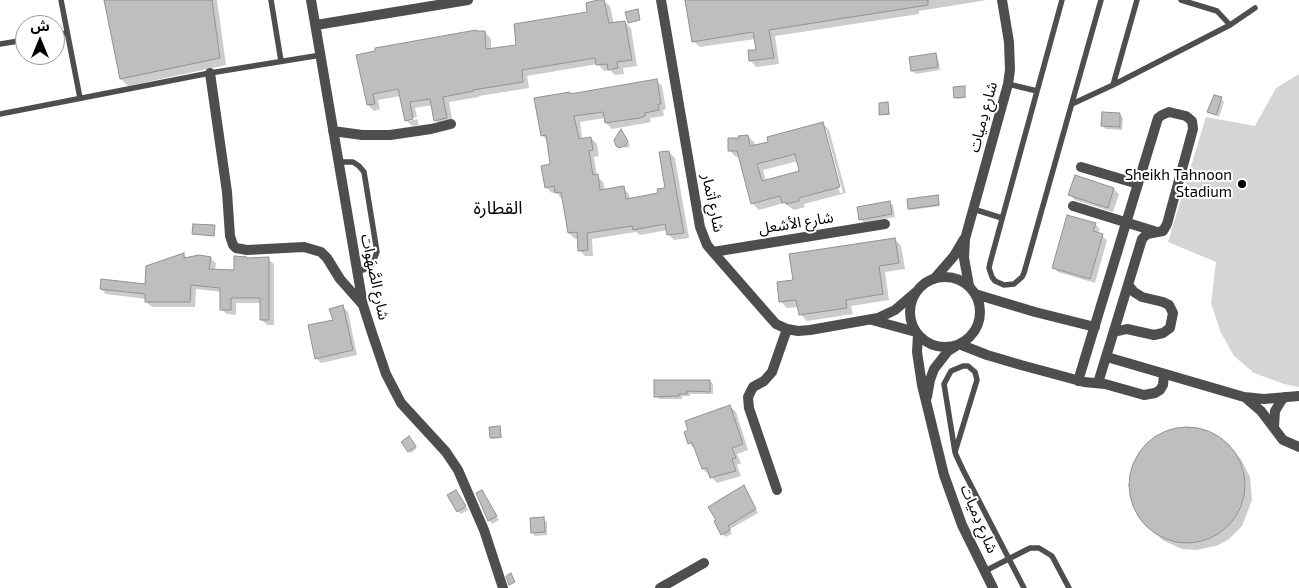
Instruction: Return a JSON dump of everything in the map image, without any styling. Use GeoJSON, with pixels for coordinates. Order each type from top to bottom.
{"type":"FeatureCollection","features":[{"type":"Feature","properties":{"kind":"street","name":"شارع الصَّهَوات"},"geometry":{"type":"LineString","coordinates":[[311,0],[363,305],[386,374],[393,389],[411,415],[446,452],[458,470],[484,530],[503,588]]}},
{"type":"Feature","properties":{"kind":"street"},"geometry":{"type":"LineString","coordinates":[[316,25],[468,0]]}},
{"type":"Feature","properties":{"kind":"street","name":"شارع أتمار"},"geometry":{"type":"LineString","coordinates":[[662,0],[700,228],[707,245],[776,324],[787,330]]}},
{"type":"Feature","properties":{"kind":"street","name":"شارع دِميات"},"geometry":{"type":"LineString","coordinates":[[972,290],[964,258],[965,239],[1008,84],[1010,56],[1002,0]]}},
{"type":"Feature","properties":{"kind":"street"},"geometry":{"type":"LineString","coordinates":[[210,73],[227,192],[230,236],[233,245],[236,248],[247,250],[304,247],[321,252],[328,258],[340,279],[363,305]]}},
{"type":"Feature","properties":{"kind":"street"},"geometry":{"type":"LineString","coordinates":[[1078,381],[1158,118],[1169,112],[1189,118],[1193,129],[1167,224],[1163,230],[1146,234],[1142,239],[1098,383]]}},
{"type":"Feature","properties":{"kind":"street"},"geometry":{"type":"LineString","coordinates":[[333,131],[362,136],[390,135],[417,132],[451,124]]}},
{"type":"Feature","properties":{"kind":"street"},"geometry":{"type":"LineString","coordinates":[[1081,167],[1138,184]]}},
{"type":"Feature","properties":{"kind":"street"},"geometry":{"type":"LineString","coordinates":[[1073,206],[1157,232]]}},
{"type":"Feature","properties":{"kind":"street","name":"شارع الأشعل"},"geometry":{"type":"LineString","coordinates":[[713,252],[885,224]]}},
{"type":"Feature","properties":{"kind":"street","name":"شارع دِميات"},"geometry":{"type":"LineString","coordinates":[[934,279],[954,256],[965,239]]}},
{"type":"Feature","properties":{"kind":"street"},"geometry":{"type":"LineString","coordinates":[[777,490],[748,403],[748,397],[753,387],[764,381],[772,372],[787,330],[810,330],[869,320],[895,310],[921,287],[934,279],[946,277],[958,280],[972,290],[1035,312],[1095,327]]}},
{"type":"Feature","properties":{"kind":"street"},"geometry":{"type":"LineString","coordinates":[[1114,332],[1127,328],[1154,335],[1163,333],[1170,328],[1173,313],[1169,305],[1138,295],[1128,285]]}},
{"type":"Feature","properties":{"kind":"street"},"geometry":{"type":"LineString","coordinates":[[916,292],[910,312],[911,322],[917,333],[926,341],[936,346],[946,347],[958,345],[968,339],[979,323],[979,303],[972,290]]}},
{"type":"Feature","properties":{"kind":"street"},"geometry":{"type":"LineString","coordinates":[[869,320],[893,324],[917,333]]}},
{"type":"Feature","properties":{"kind":"street","name":"شارع دِميات"},"geometry":{"type":"LineString","coordinates":[[917,333],[917,352],[944,475],[962,525],[993,588]]}},
{"type":"Feature","properties":{"kind":"street"},"geometry":{"type":"LineString","coordinates":[[958,345],[1078,381],[1098,383],[1150,395],[1155,394],[1163,385],[1164,374]]}},
{"type":"Feature","properties":{"kind":"street","name":"شارع دِميات"},"geometry":{"type":"LineString","coordinates":[[927,403],[930,380],[934,369],[948,351],[958,345]]}},
{"type":"Feature","properties":{"kind":"street"},"geometry":{"type":"LineString","coordinates":[[1107,357],[1244,397],[1264,399],[1299,396]]}},
{"type":"Feature","properties":{"kind":"street"},"geometry":{"type":"LineString","coordinates":[[1244,397],[1261,411],[1284,440],[1299,447]]}},
{"type":"Feature","properties":{"kind":"street"},"geometry":{"type":"LineString","coordinates":[[1274,429],[1273,417],[1275,411],[1285,397]]}},
{"type":"Feature","properties":{"kind":"street"},"geometry":{"type":"LineString","coordinates":[[660,588],[704,563]]}},
{"type":"Feature","properties":{"kind":"lane"},"geometry":{"type":"LineString","coordinates":[[61,0],[80,98]]}},
{"type":"Feature","properties":{"kind":"lane"},"geometry":{"type":"LineString","coordinates":[[271,0],[281,61]]}},
{"type":"Feature","properties":{"kind":"lane"},"geometry":{"type":"LineString","coordinates":[[1062,0],[989,268],[992,277],[999,283],[1009,285],[1018,281],[1024,273],[1101,0]]}},
{"type":"Feature","properties":{"kind":"lane"},"geometry":{"type":"LineString","coordinates":[[1113,85],[1137,0]]}},
{"type":"Feature","properties":{"kind":"lane"},"geometry":{"type":"LineString","coordinates":[[1181,0],[1217,11],[1230,25]]}},
{"type":"Feature","properties":{"kind":"lane"},"geometry":{"type":"LineString","coordinates":[[1072,104],[1230,25],[1255,8]]}},
{"type":"Feature","properties":{"kind":"lane"},"geometry":{"type":"LineString","coordinates":[[0,44],[15,42]]}},
{"type":"Feature","properties":{"kind":"lane"},"geometry":{"type":"LineString","coordinates":[[0,114],[210,73],[321,55]]}},
{"type":"Feature","properties":{"kind":"lane"},"geometry":{"type":"LineString","coordinates":[[1008,84],[1037,90]]}},
{"type":"Feature","properties":{"kind":"lane"},"geometry":{"type":"LineString","coordinates":[[338,162],[353,162],[364,172],[377,252],[372,265],[362,270],[357,270]]}},
{"type":"Feature","properties":{"kind":"lane"},"geometry":{"type":"LineString","coordinates":[[973,209],[1002,218]]}},
{"type":"Feature","properties":{"kind":"lane"},"geometry":{"type":"LineString","coordinates":[[955,452],[977,380],[975,372],[968,366],[951,371],[944,384],[955,452],[1024,588]]}},
{"type":"Feature","properties":{"kind":"lane"},"geometry":{"type":"LineString","coordinates":[[985,571],[1030,548],[1044,550],[1052,556],[1069,588]]}},
{"type":"Feature","properties":{"kind":"shaded area","name":"Sheikh Tahnoon Stadium"},"geometry":{"type":"Polygon","coordinates":[[[1299,74],[1299,387],[1284,384],[1254,373],[1234,356],[1220,331],[1211,303],[1216,262],[1168,242],[1206,117],[1255,126],[1276,88],[1299,74]]]}},
{"type":"Feature","properties":{"kind":"building"},"geometry":{"type":"Polygon","coordinates":[[[104,0],[212,0],[220,58],[120,79],[104,0]]]}},
{"type":"Feature","properties":{"kind":"building"},"geometry":{"type":"Polygon","coordinates":[[[604,0],[609,23],[625,21],[632,60],[617,62],[618,68],[608,70],[607,64],[596,65],[595,58],[522,70],[523,82],[443,97],[447,118],[434,121],[430,99],[410,102],[413,119],[405,121],[398,89],[373,94],[375,104],[367,105],[356,55],[375,51],[375,48],[476,30],[485,31],[486,49],[516,45],[514,24],[587,12],[586,3],[604,0]]]}},
{"type":"Feature","properties":{"kind":"building"},"geometry":{"type":"Polygon","coordinates":[[[685,0],[928,0],[928,5],[769,30],[774,58],[749,61],[748,50],[756,50],[753,32],[692,42],[685,0]]]}},
{"type":"Feature","properties":{"kind":"building"},"geometry":{"type":"Polygon","coordinates":[[[638,9],[640,20],[628,23],[625,12],[638,9]]]}},
{"type":"Feature","properties":{"kind":"building"},"geometry":{"type":"Polygon","coordinates":[[[936,53],[938,67],[911,71],[909,57],[936,53]]]}},
{"type":"Feature","properties":{"kind":"building"},"geometry":{"type":"Polygon","coordinates":[[[657,79],[661,104],[658,104],[659,110],[645,113],[645,116],[640,118],[605,123],[603,112],[574,116],[579,139],[591,137],[593,150],[589,151],[593,175],[598,174],[600,190],[624,186],[626,199],[658,193],[657,189],[665,188],[659,152],[669,151],[684,233],[667,235],[665,224],[633,230],[632,226],[587,233],[588,250],[578,251],[577,232],[568,233],[561,192],[555,193],[554,186],[545,188],[541,166],[550,164],[546,135],[541,136],[534,98],[570,92],[570,94],[657,79]]]}},
{"type":"Feature","properties":{"kind":"building"},"geometry":{"type":"Polygon","coordinates":[[[965,86],[965,97],[954,98],[953,87],[965,86]]]}},
{"type":"Feature","properties":{"kind":"building"},"geometry":{"type":"Polygon","coordinates":[[[1214,95],[1222,97],[1216,115],[1207,112],[1214,95]]]}},
{"type":"Feature","properties":{"kind":"building"},"geometry":{"type":"Polygon","coordinates":[[[888,102],[889,114],[879,115],[879,103],[888,102]]]}},
{"type":"Feature","properties":{"kind":"building"},"geometry":{"type":"Polygon","coordinates":[[[1102,112],[1120,113],[1120,127],[1101,126],[1102,112]]]}},
{"type":"Feature","properties":{"kind":"building"},"geometry":{"type":"Polygon","coordinates":[[[823,122],[840,187],[799,198],[799,201],[786,204],[786,202],[782,203],[780,196],[751,204],[737,151],[728,151],[728,138],[739,138],[738,136],[748,135],[750,146],[768,142],[767,137],[823,122]],[[795,154],[757,164],[762,181],[799,171],[795,154]]]}},
{"type":"Feature","properties":{"kind":"building"},"geometry":{"type":"Polygon","coordinates":[[[621,129],[628,141],[625,146],[619,148],[614,140],[621,129]]]}},
{"type":"Feature","properties":{"kind":"building"},"geometry":{"type":"Polygon","coordinates":[[[1075,175],[1114,188],[1108,208],[1068,195],[1075,175]]]}},
{"type":"Feature","properties":{"kind":"building"},"geometry":{"type":"Polygon","coordinates":[[[938,195],[939,205],[908,209],[907,199],[938,195]]]}},
{"type":"Feature","properties":{"kind":"building"},"geometry":{"type":"Polygon","coordinates":[[[890,201],[892,214],[859,220],[857,207],[890,201]]]}},
{"type":"Feature","properties":{"kind":"building"},"geometry":{"type":"Polygon","coordinates":[[[1067,215],[1096,223],[1093,231],[1103,234],[1090,279],[1052,268],[1067,215]]]}},
{"type":"Feature","properties":{"kind":"building"},"geometry":{"type":"Polygon","coordinates":[[[193,224],[215,225],[214,236],[192,234],[193,224]]]}},
{"type":"Feature","properties":{"kind":"building"},"geometry":{"type":"Polygon","coordinates":[[[895,238],[899,263],[879,266],[883,294],[846,300],[847,308],[799,315],[796,300],[779,302],[777,282],[793,280],[789,254],[895,238]]]}},
{"type":"Feature","properties":{"kind":"building"},"geometry":{"type":"Polygon","coordinates":[[[184,253],[184,258],[199,255],[211,257],[209,269],[234,270],[234,256],[247,258],[269,257],[269,320],[260,320],[260,298],[231,298],[231,310],[220,310],[220,288],[191,285],[190,302],[145,302],[145,294],[100,289],[101,279],[145,284],[146,266],[184,253]]]}},
{"type":"Feature","properties":{"kind":"building"},"geometry":{"type":"Polygon","coordinates":[[[343,305],[353,350],[315,359],[308,325],[333,320],[329,309],[343,305]]]}},
{"type":"Feature","properties":{"kind":"building"},"geometry":{"type":"Polygon","coordinates":[[[654,380],[710,380],[710,392],[687,391],[687,394],[679,394],[679,396],[654,397],[654,380]]]}},
{"type":"Feature","properties":{"kind":"building"},"geometry":{"type":"Polygon","coordinates":[[[730,405],[743,444],[732,448],[736,458],[732,459],[736,471],[710,478],[707,468],[702,469],[692,442],[688,444],[684,432],[688,430],[685,421],[730,405]]]}},
{"type":"Feature","properties":{"kind":"building"},"geometry":{"type":"Polygon","coordinates":[[[500,426],[501,437],[490,438],[489,427],[500,426]]]}},
{"type":"Feature","properties":{"kind":"building"},"geometry":{"type":"Polygon","coordinates":[[[1187,427],[1209,431],[1228,444],[1241,463],[1245,485],[1241,507],[1228,526],[1209,539],[1187,543],[1165,539],[1146,526],[1133,507],[1129,485],[1133,463],[1146,444],[1165,431],[1187,427]]]}},
{"type":"Feature","properties":{"kind":"building"},"geometry":{"type":"Polygon","coordinates":[[[409,436],[416,446],[408,452],[401,442],[409,436]]]}},
{"type":"Feature","properties":{"kind":"building"},"geometry":{"type":"Polygon","coordinates":[[[744,485],[756,509],[728,526],[730,530],[721,535],[714,521],[716,520],[708,507],[744,485]]]}},
{"type":"Feature","properties":{"kind":"building"},"geometry":{"type":"Polygon","coordinates":[[[456,490],[466,506],[457,512],[447,495],[456,490]]]}},
{"type":"Feature","properties":{"kind":"building"},"geometry":{"type":"Polygon","coordinates":[[[482,490],[497,516],[488,521],[476,493],[482,490]]]}},
{"type":"Feature","properties":{"kind":"building"},"geometry":{"type":"Polygon","coordinates":[[[544,517],[545,532],[531,533],[530,518],[544,517]]]}},
{"type":"Feature","properties":{"kind":"building"},"geometry":{"type":"Polygon","coordinates":[[[511,573],[515,582],[509,585],[506,576],[511,573]]]}},
{"type":"Feature","properties":{"kind":"place","name":"Sheikh Tahnoon Stadium"},"geometry":{"type":"Point","coordinates":[1242,184]}},
{"type":"Feature","properties":{"kind":"district","name":"القطارة"},"geometry":{"type":"Point","coordinates":[498,208]}}]}
